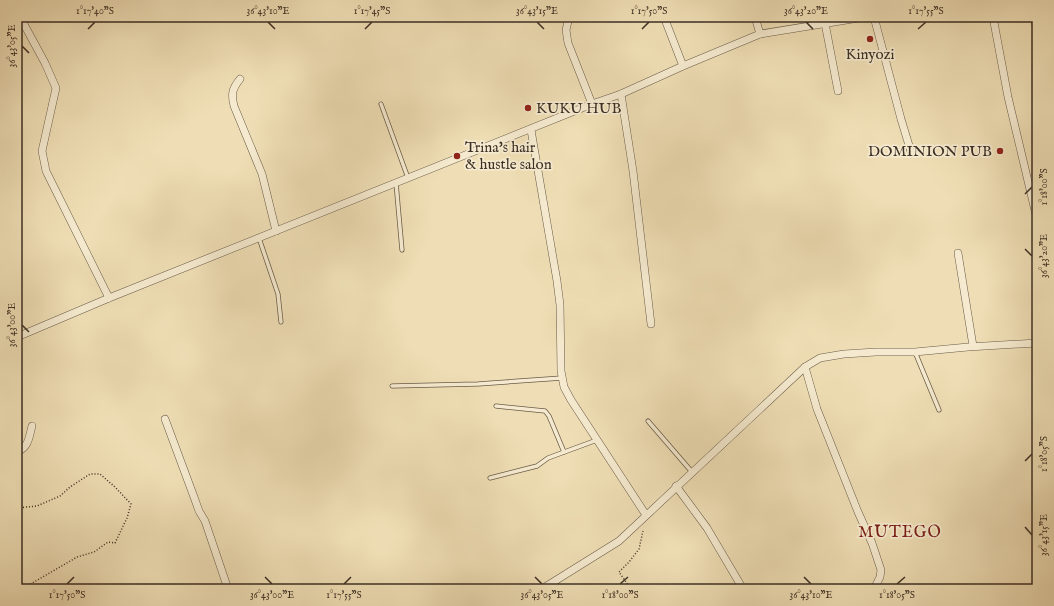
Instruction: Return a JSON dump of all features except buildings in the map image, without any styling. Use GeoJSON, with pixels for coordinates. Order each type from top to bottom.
{"type":"FeatureCollection","features":[{"type":"Feature","properties":{"kind":"street"},"geometry":{"type":"LineString","coordinates":[[20,17],[45,63],[56,88],[42,152],[46,171],[109,298]]}},
{"type":"Feature","properties":{"kind":"street"},"geometry":{"type":"LineString","coordinates":[[569,17],[566,30],[568,43],[592,104]]}},
{"type":"Feature","properties":{"kind":"street"},"geometry":{"type":"LineString","coordinates":[[664,17],[683,66]]}},
{"type":"Feature","properties":{"kind":"street"},"geometry":{"type":"LineString","coordinates":[[755,17],[760,34]]}},
{"type":"Feature","properties":{"kind":"street"},"geometry":{"type":"LineString","coordinates":[[17,337],[109,298],[592,104],[622,94],[683,66],[760,34],[865,17]]}},
{"type":"Feature","properties":{"kind":"street"},"geometry":{"type":"LineString","coordinates":[[874,17],[911,152]]}},
{"type":"Feature","properties":{"kind":"street"},"geometry":{"type":"LineString","coordinates":[[993,17],[1006,92],[1037,219]]}},
{"type":"Feature","properties":{"kind":"street"},"geometry":{"type":"LineString","coordinates":[[1034,17],[1037,31]]}},
{"type":"Feature","properties":{"kind":"street"},"geometry":{"type":"LineString","coordinates":[[825,23],[838,91]]}},
{"type":"Feature","properties":{"kind":"street"},"geometry":{"type":"LineString","coordinates":[[240,79],[233,88],[231,95],[234,106],[262,174],[276,231]]}},
{"type":"Feature","properties":{"kind":"street"},"geometry":{"type":"LineString","coordinates":[[622,94],[633,171],[651,324]]}},
{"type":"Feature","properties":{"kind":"street"},"geometry":{"type":"LineString","coordinates":[[530,130],[557,281],[560,305],[561,371],[564,386],[571,400],[646,515]]}},
{"type":"Feature","properties":{"kind":"street"},"geometry":{"type":"LineString","coordinates":[[958,252],[973,346]]}},
{"type":"Feature","properties":{"kind":"street"},"geometry":{"type":"LineString","coordinates":[[542,589],[619,541],[676,486],[805,367],[820,358],[844,354],[915,352],[973,346],[1037,343]]}},
{"type":"Feature","properties":{"kind":"street"},"geometry":{"type":"LineString","coordinates":[[805,367],[817,409],[872,543],[881,570],[880,577],[876,585]]}},
{"type":"Feature","properties":{"kind":"street"},"geometry":{"type":"LineString","coordinates":[[165,419],[199,511],[205,521],[228,589]]}},
{"type":"Feature","properties":{"kind":"street"},"geometry":{"type":"LineString","coordinates":[[17,452],[26,447],[29,441],[32,426]]}},
{"type":"Feature","properties":{"kind":"street"},"geometry":{"type":"LineString","coordinates":[[676,486],[707,528],[743,589]]}},
{"type":"Feature","properties":{"kind":"lane"},"geometry":{"type":"LineString","coordinates":[[381,104],[408,178]]}},
{"type":"Feature","properties":{"kind":"lane"},"geometry":{"type":"LineString","coordinates":[[396,183],[402,250]]}},
{"type":"Feature","properties":{"kind":"lane"},"geometry":{"type":"LineString","coordinates":[[259,238],[278,294],[281,322]]}},
{"type":"Feature","properties":{"kind":"lane"},"geometry":{"type":"LineString","coordinates":[[915,352],[939,410]]}},
{"type":"Feature","properties":{"kind":"lane"},"geometry":{"type":"LineString","coordinates":[[392,386],[478,384],[562,378]]}},
{"type":"Feature","properties":{"kind":"lane"},"geometry":{"type":"LineString","coordinates":[[496,406],[545,411],[549,416],[564,452]]}},
{"type":"Feature","properties":{"kind":"lane"},"geometry":{"type":"LineString","coordinates":[[648,421],[692,472]]}},
{"type":"Feature","properties":{"kind":"lane"},"geometry":{"type":"LineString","coordinates":[[490,478],[537,466],[548,458],[597,440]]}},
{"type":"Feature","properties":{"kind":"path"},"geometry":{"type":"LineString","coordinates":[[17,508],[37,506],[60,496],[70,487],[90,474],[100,474],[131,504],[127,518],[115,543],[108,542],[94,552],[77,557],[22,589]]}},
{"type":"Feature","properties":{"kind":"path"},"geometry":{"type":"LineString","coordinates":[[631,589],[619,572],[629,562],[638,549],[643,529]]}},
{"type":"Feature","properties":{"kind":"place","name":"Kinyozi"},"geometry":{"type":"Point","coordinates":[870,39]}},
{"type":"Feature","properties":{"kind":"place","name":"KUKU HUB"},"geometry":{"type":"Point","coordinates":[528,108]}},
{"type":"Feature","properties":{"kind":"place","name":"DOMINION PUB"},"geometry":{"type":"Point","coordinates":[1000,151]}},
{"type":"Feature","properties":{"kind":"place","name":"Trina's hair & hustle salon"},"geometry":{"type":"Point","coordinates":[457,156]}},
{"type":"Feature","properties":{"kind":"district","name":"MUTEGO"},"geometry":{"type":"Point","coordinates":[900,531]}}]}
